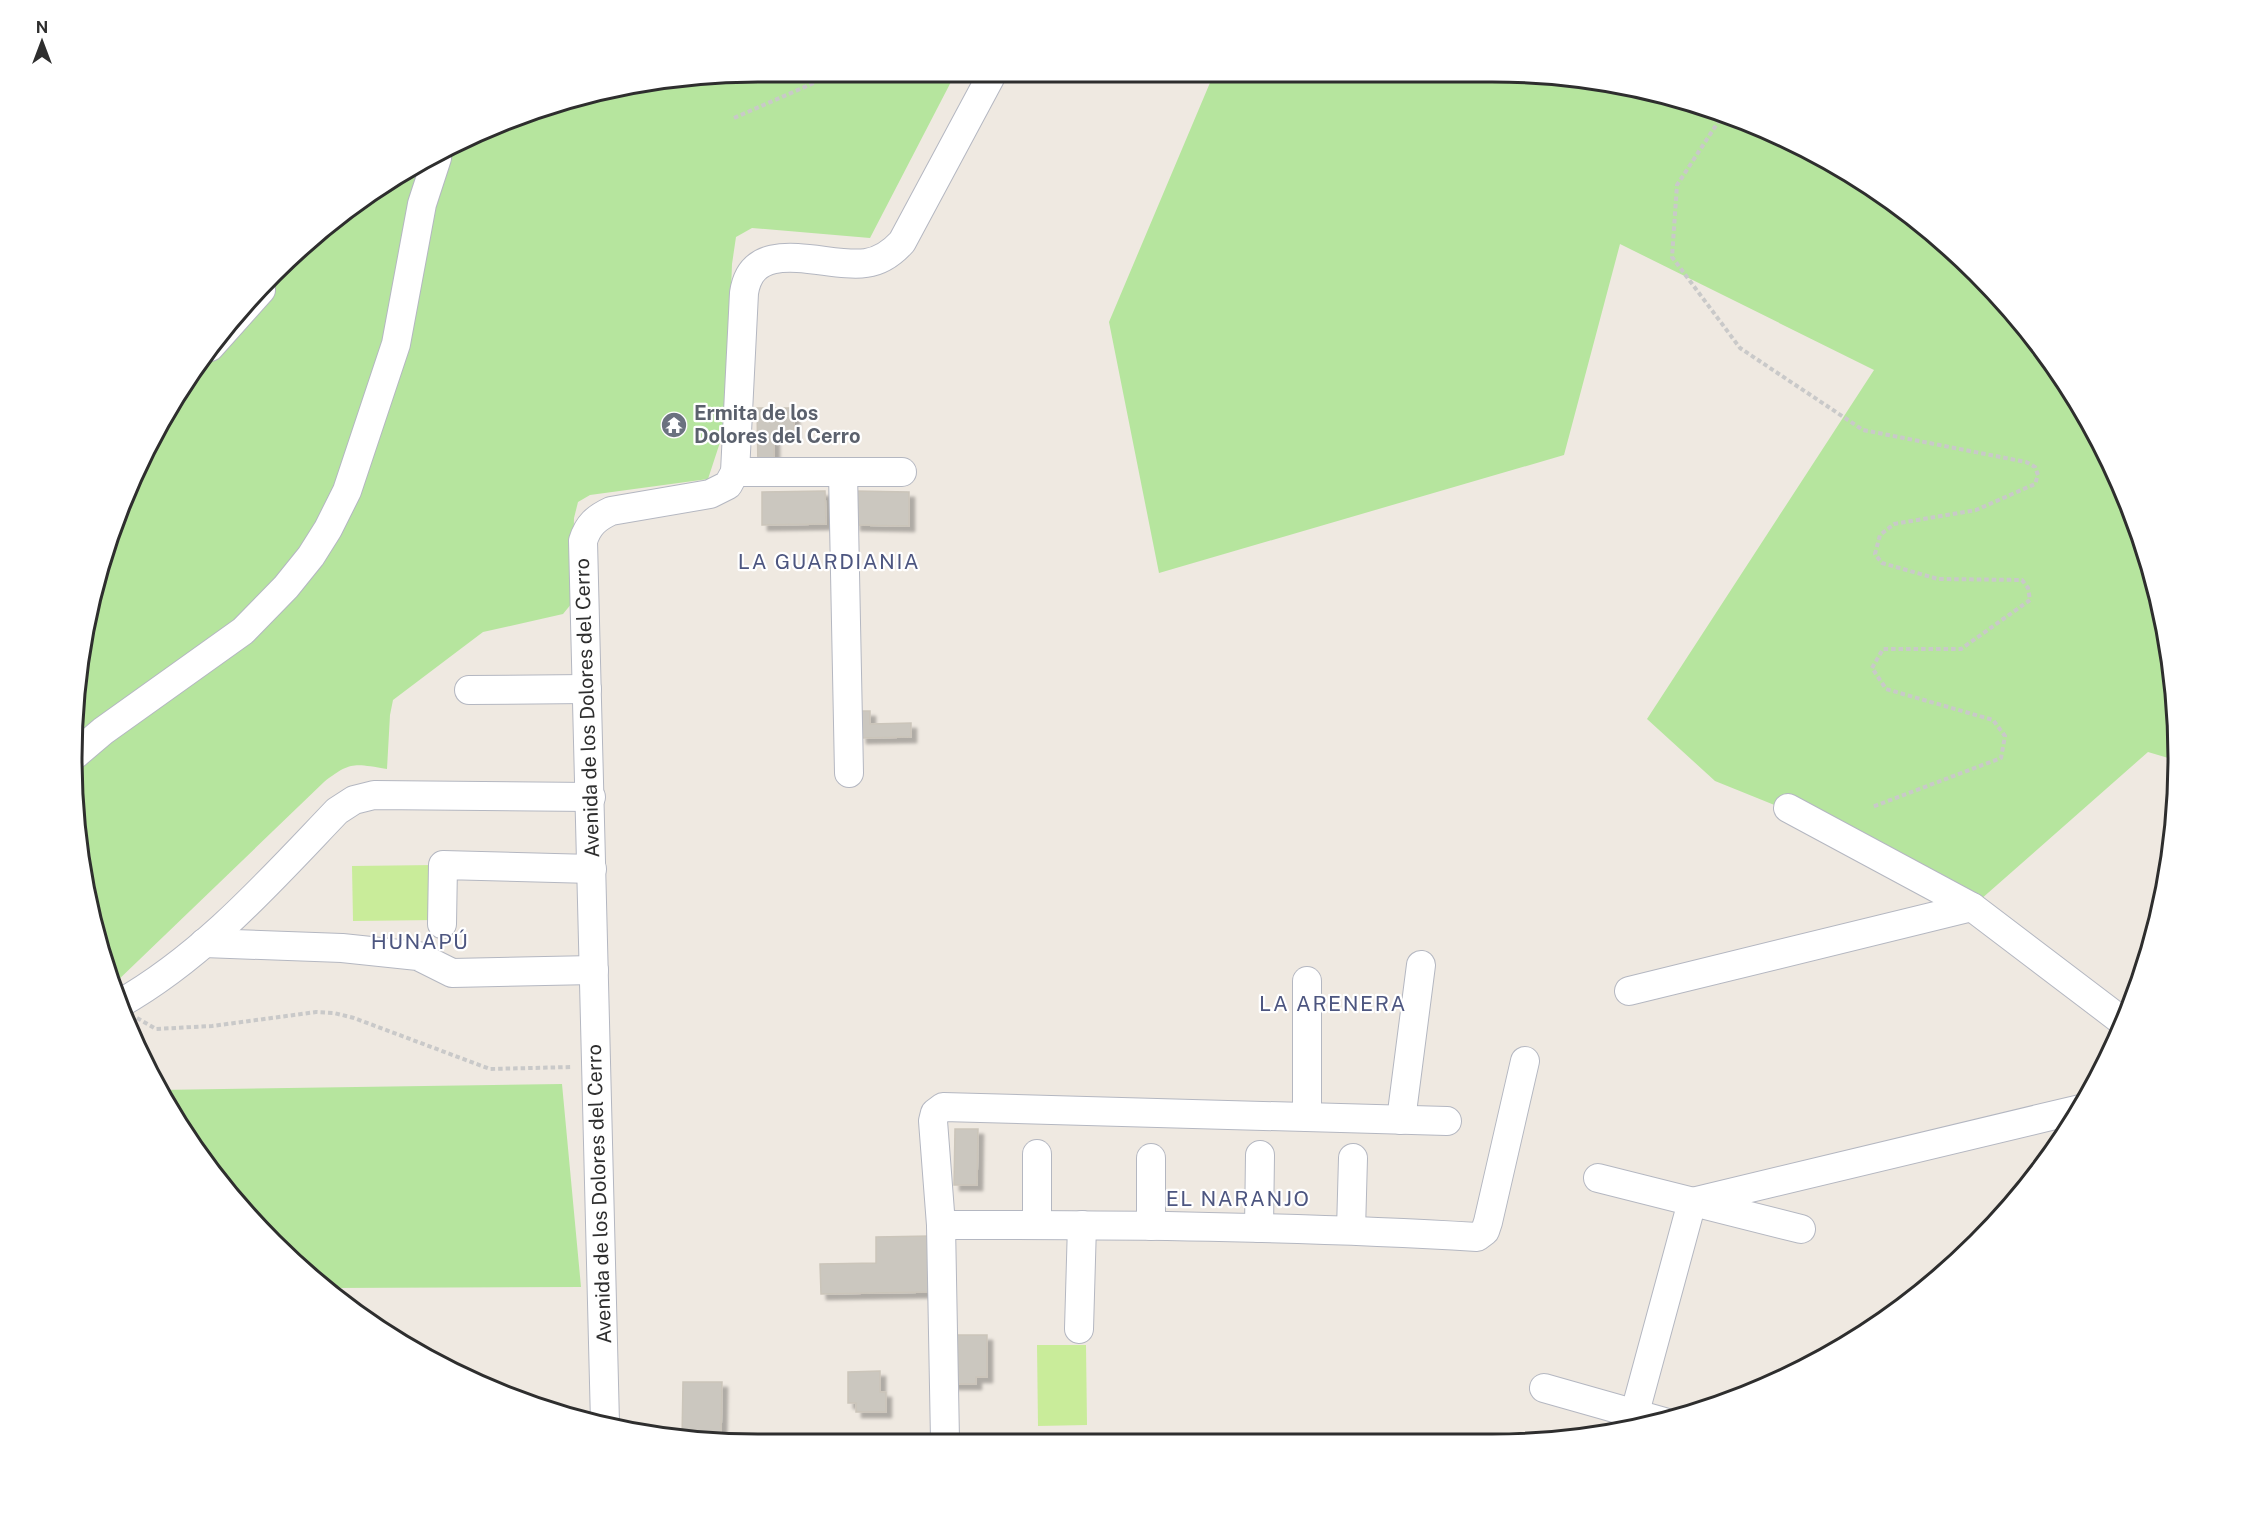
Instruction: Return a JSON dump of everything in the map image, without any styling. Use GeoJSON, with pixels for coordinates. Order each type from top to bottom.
{"type":"FeatureCollection","features":[{"type":"Feature","properties":{"kind":"street"},"geometry":{"type":"LineString","coordinates":[[902,471],[735,472],[744,293],[749,275],[762,263],[779,257],[866,263],[887,256],[895,250],[902,242],[988,82]]}},
{"type":"Feature","properties":{"kind":"street"},"geometry":{"type":"LineString","coordinates":[[82,749],[103,731],[243,631],[286,587],[311,556],[328,529],[347,491],[396,344],[422,204],[435,165]]}},
{"type":"Feature","properties":{"kind":"street","name":"Avenida de los Dolores del Cerro"},"geometry":{"type":"LineString","coordinates":[[605,1416],[583,550],[586,532],[599,516],[611,511],[710,494],[728,485],[735,472]]}},
{"type":"Feature","properties":{"kind":"street"},"geometry":{"type":"LineString","coordinates":[[843,472],[849,773]]}},
{"type":"Feature","properties":{"kind":"street"},"geometry":{"type":"LineString","coordinates":[[469,690],[587,689]]}},
{"type":"Feature","properties":{"kind":"street"},"geometry":{"type":"LineString","coordinates":[[129,1005],[204,943],[337,811],[354,800],[374,795],[591,797]]}},
{"type":"Feature","properties":{"kind":"street"},"geometry":{"type":"LineString","coordinates":[[1788,808],[1972,907],[2116,1017]]}},
{"type":"Feature","properties":{"kind":"street"},"geometry":{"type":"LineString","coordinates":[[442,924],[442,865],[592,869]]}},
{"type":"Feature","properties":{"kind":"street"},"geometry":{"type":"LineString","coordinates":[[1629,991],[1972,907]]}},
{"type":"Feature","properties":{"kind":"street"},"geometry":{"type":"LineString","coordinates":[[204,943],[342,948],[418,956],[452,973],[594,970]]}},
{"type":"Feature","properties":{"kind":"street"},"geometry":{"type":"LineString","coordinates":[[1401,1120],[1421,965]]}},
{"type":"Feature","properties":{"kind":"street"},"geometry":{"type":"LineString","coordinates":[[1307,981],[1307,1117]]}},
{"type":"Feature","properties":{"kind":"street"},"geometry":{"type":"LineString","coordinates":[[941,1226],[1082,1225],[1259,1228],[1477,1237],[1485,1231],[1525,1061]]}},
{"type":"Feature","properties":{"kind":"street"},"geometry":{"type":"LineString","coordinates":[[945,1434],[941,1226],[933,1121],[935,1113],[943,1107],[1447,1121]]}},
{"type":"Feature","properties":{"kind":"street"},"geometry":{"type":"LineString","coordinates":[[1692,1202],[2067,1112]]}},
{"type":"Feature","properties":{"kind":"street"},"geometry":{"type":"LineString","coordinates":[[1037,1154],[1037,1225]]}},
{"type":"Feature","properties":{"kind":"street"},"geometry":{"type":"LineString","coordinates":[[1259,1228],[1260,1155]]}},
{"type":"Feature","properties":{"kind":"street"},"geometry":{"type":"LineString","coordinates":[[1151,1158],[1151,1226]]}},
{"type":"Feature","properties":{"kind":"street"},"geometry":{"type":"LineString","coordinates":[[1351,1230],[1353,1158]]}},
{"type":"Feature","properties":{"kind":"street"},"geometry":{"type":"LineString","coordinates":[[1598,1178],[1801,1230]]}},
{"type":"Feature","properties":{"kind":"street"},"geometry":{"type":"LineString","coordinates":[[1633,1419],[1692,1202]]}},
{"type":"Feature","properties":{"kind":"street"},"geometry":{"type":"LineString","coordinates":[[1079,1329],[1082,1225]]}},
{"type":"Feature","properties":{"kind":"street"},"geometry":{"type":"LineString","coordinates":[[1544,1389],[1631,1419]]}},
{"type":"Feature","properties":{"kind":"path"},"geometry":{"type":"LineString","coordinates":[[734,118],[816,82]]}},
{"type":"Feature","properties":{"kind":"path"},"geometry":{"type":"LineString","coordinates":[[1718,122],[1677,185],[1672,257],[1740,348],[1863,430],[2026,462],[2035,466],[2038,475],[2035,484],[1976,510],[1894,524],[1880,536],[1875,554],[1882,563],[1938,579],[2012,578],[2022,580],[2028,588],[2030,600],[1961,649],[1883,649],[1872,668],[1886,689],[1993,720],[2005,736],[2001,758],[1872,807]]}},
{"type":"Feature","properties":{"kind":"path"},"geometry":{"type":"LineString","coordinates":[[133,1015],[156,1029],[212,1026],[316,1012],[334,1012],[490,1069],[596,1066]]}},
{"type":"Feature","properties":{"kind":"green space"},"geometry":{"type":"Polygon","coordinates":[[[951,82],[870,238],[752,228],[736,237],[732,264],[726,424],[708,479],[590,495],[578,502],[574,518],[572,603],[563,614],[483,632],[393,700],[387,769],[360,765],[347,767],[324,782],[119,979],[95,890],[84,802],[82,758],[84,714],[95,626],[118,541],[152,459],[196,383],[250,313],[280,280],[313,250],[383,196],[459,152],[541,118],[626,95],[714,84],[951,82]]]}},
{"type":"Feature","properties":{"kind":"green space"},"geometry":{"type":"Polygon","coordinates":[[[1210,82],[1492,82],[1580,88],[1624,95],[1667,106],[1709,118],[1751,134],[1830,173],[1903,222],[1970,280],[2028,347],[2054,383],[2098,459],[2132,541],[2155,626],[2162,670],[2168,758],[2148,752],[1972,907],[1821,824],[1715,781],[1647,719],[1874,370],[1620,244],[1564,455],[1159,573],[1109,322],[1210,82]]]}},
{"type":"Feature","properties":{"kind":"green space"},"geometry":{"type":"Polygon","coordinates":[[[435,865],[436,920],[353,921],[352,866],[435,865]]]}},
{"type":"Feature","properties":{"kind":"green space"},"geometry":{"type":"Polygon","coordinates":[[[562,1084],[581,1287],[340,1288],[280,1236],[250,1203],[196,1133],[170,1090],[562,1084]]]}},
{"type":"Feature","properties":{"kind":"green space"},"geometry":{"type":"Polygon","coordinates":[[[1037,1345],[1086,1345],[1087,1425],[1038,1426],[1037,1345]]]}},
{"type":"Feature","properties":{"kind":"building"},"geometry":{"type":"Polygon","coordinates":[[[757,408],[794,408],[794,433],[774,433],[774,467],[758,467],[757,408]]]}},
{"type":"Feature","properties":{"kind":"building"},"geometry":{"type":"Polygon","coordinates":[[[825,491],[826,524],[762,525],[762,492],[825,491]]]}},
{"type":"Feature","properties":{"kind":"building"},"geometry":{"type":"Polygon","coordinates":[[[855,491],[909,492],[909,526],[855,525],[855,491]]]}},
{"type":"Feature","properties":{"kind":"building"},"geometry":{"type":"Polygon","coordinates":[[[860,711],[870,711],[870,724],[911,723],[911,737],[861,738],[860,711]]]}},
{"type":"Feature","properties":{"kind":"building"},"geometry":{"type":"Polygon","coordinates":[[[955,1129],[978,1129],[977,1185],[954,1185],[955,1129]]]}},
{"type":"Feature","properties":{"kind":"building"},"geometry":{"type":"Polygon","coordinates":[[[930,1236],[931,1292],[821,1294],[820,1264],[876,1263],[876,1237],[930,1236]]]}},
{"type":"Feature","properties":{"kind":"building"},"geometry":{"type":"Polygon","coordinates":[[[948,1335],[987,1335],[987,1377],[976,1377],[976,1384],[948,1384],[948,1335]]]}},
{"type":"Feature","properties":{"kind":"building"},"geometry":{"type":"Polygon","coordinates":[[[880,1371],[880,1392],[886,1392],[886,1412],[856,1412],[856,1403],[848,1403],[848,1372],[880,1371]]]}},
{"type":"Feature","properties":{"kind":"building"},"geometry":{"type":"Polygon","coordinates":[[[683,1382],[722,1382],[721,1432],[682,1429],[683,1382]]]}},
{"type":"Feature","properties":{"kind":"place","name":"Ermita de los Dolores del Cerro"},"geometry":{"type":"Point","coordinates":[674,425]}},
{"type":"Feature","properties":{"kind":"district","name":"LA GUARDIANIA"},"geometry":{"type":"Point","coordinates":[829,561]}},
{"type":"Feature","properties":{"kind":"district","name":"HUNAPÚ"},"geometry":{"type":"Point","coordinates":[420,941]}},
{"type":"Feature","properties":{"kind":"district","name":"LA ARENERA"},"geometry":{"type":"Point","coordinates":[1333,1003]}},
{"type":"Feature","properties":{"kind":"district","name":"EL NARANJO"},"geometry":{"type":"Point","coordinates":[1238,1198]}}]}
